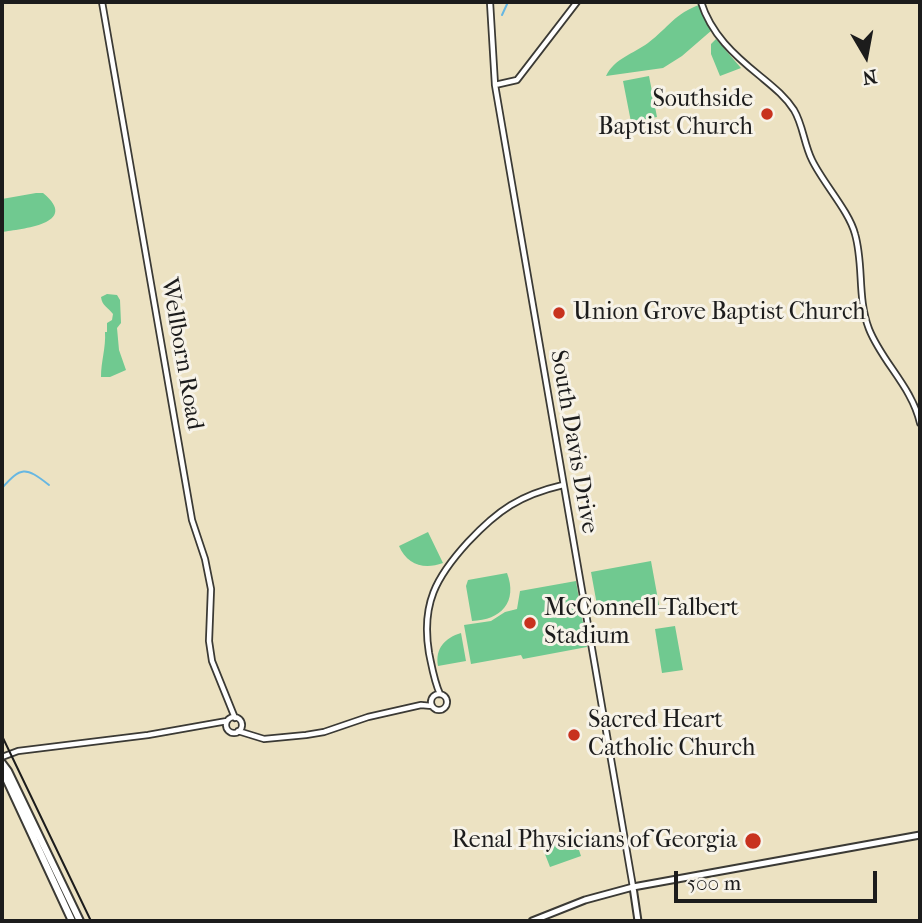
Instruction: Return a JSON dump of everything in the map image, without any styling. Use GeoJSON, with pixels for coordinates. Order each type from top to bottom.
{"type":"FeatureCollection","features":[{"type":"Feature","properties":{"kind":"main road"},"geometry":{"type":"LineString","coordinates":[[2,763],[80,921]]}},
{"type":"Feature","properties":{"kind":"main road"},"geometry":{"type":"LineString","coordinates":[[2,770],[72,921]]}},
{"type":"Feature","properties":{"kind":"main road"},"geometry":{"type":"LineString","coordinates":[[532,921],[585,900],[633,887],[920,835]]}},
{"type":"Feature","properties":{"kind":"main road"},"geometry":{"type":"LineString","coordinates":[[633,887],[638,921]]}},
{"type":"Feature","properties":{"kind":"street","name":"Wellborn Road"},"geometry":{"type":"LineString","coordinates":[[103,2],[192,520],[208,570],[211,599],[210,651],[216,676],[231,707],[231,719]]}},
{"type":"Feature","properties":{"kind":"street","name":"South Davis Drive"},"geometry":{"type":"LineString","coordinates":[[490,2],[495,85],[633,887]]}},
{"type":"Feature","properties":{"kind":"street"},"geometry":{"type":"LineString","coordinates":[[495,85],[517,80],[577,2]]}},
{"type":"Feature","properties":{"kind":"street"},"geometry":{"type":"LineString","coordinates":[[701,2],[718,36],[740,60],[774,87],[797,114],[811,158],[855,232],[862,306],[871,333],[907,391],[920,423]]}},
{"type":"Feature","properties":{"kind":"street"},"geometry":{"type":"LineString","coordinates":[[216,724],[231,732],[240,729],[264,739],[324,732],[368,716],[421,705],[435,699],[436,685],[426,626],[430,602],[441,576],[458,553],[498,513],[528,495],[563,485]]}},
{"type":"Feature","properties":{"kind":"street"},"geometry":{"type":"LineString","coordinates":[[2,757],[18,751],[216,724],[231,719],[241,722],[240,729]]}},
{"type":"Feature","properties":{"kind":"street"},"geometry":{"type":"LineString","coordinates":[[226,728],[231,719]]}},
{"type":"Feature","properties":{"kind":"green space"},"geometry":{"type":"Polygon","coordinates":[[[701,4],[712,30],[682,56],[663,68],[606,76],[619,61],[648,43],[684,12],[701,4]]]}},
{"type":"Feature","properties":{"kind":"green space"},"geometry":{"type":"Polygon","coordinates":[[[716,39],[741,68],[720,76],[711,54],[711,44],[716,39]]]}},
{"type":"Feature","properties":{"kind":"green space"},"geometry":{"type":"Polygon","coordinates":[[[649,76],[657,117],[631,122],[623,81],[649,76]]]}},
{"type":"Feature","properties":{"kind":"green space"},"geometry":{"type":"Polygon","coordinates":[[[43,193],[53,203],[55,212],[52,218],[33,227],[2,232],[2,199],[43,193]]]}},
{"type":"Feature","properties":{"kind":"green space"},"geometry":{"type":"Polygon","coordinates":[[[107,294],[117,295],[120,300],[121,323],[117,328],[119,350],[126,370],[110,377],[101,377],[105,332],[113,314],[101,297],[107,294]]]}},
{"type":"Feature","properties":{"kind":"green space"},"geometry":{"type":"Polygon","coordinates":[[[428,532],[443,563],[423,566],[411,562],[399,546],[428,532]]]}},
{"type":"Feature","properties":{"kind":"green space"},"geometry":{"type":"Polygon","coordinates":[[[651,561],[659,605],[599,616],[591,572],[651,561]]]}},
{"type":"Feature","properties":{"kind":"green space"},"geometry":{"type":"Polygon","coordinates":[[[507,573],[510,593],[504,608],[491,617],[472,621],[466,586],[468,580],[507,573]]]}},
{"type":"Feature","properties":{"kind":"green space","name":"McConnell-Talbert Stadium"},"geometry":{"type":"Polygon","coordinates":[[[576,581],[587,647],[523,659],[521,655],[471,664],[464,625],[491,621],[505,612],[517,609],[520,591],[576,581]]]}},
{"type":"Feature","properties":{"kind":"green space"},"geometry":{"type":"Polygon","coordinates":[[[675,626],[683,670],[662,673],[655,629],[675,626]]]}},
{"type":"Feature","properties":{"kind":"green space"},"geometry":{"type":"Polygon","coordinates":[[[461,633],[466,661],[438,666],[438,654],[442,645],[461,633]]]}},
{"type":"Feature","properties":{"kind":"green space"},"geometry":{"type":"Polygon","coordinates":[[[575,838],[581,856],[550,867],[543,849],[575,838]]]}},
{"type":"Feature","properties":{"kind":"waterway"},"geometry":{"type":"LineString","coordinates":[[502,15],[508,2]]}},
{"type":"Feature","properties":{"kind":"waterway"},"geometry":{"type":"LineString","coordinates":[[2,488],[14,476],[24,472],[34,474],[49,485]]}},
{"type":"Feature","properties":{"kind":"railway"},"geometry":{"type":"LineString","coordinates":[[2,736],[91,921]]}},
{"type":"Feature","properties":{"kind":"place","name":"Southside Baptist Church"},"geometry":{"type":"Point","coordinates":[767,114]}},
{"type":"Feature","properties":{"kind":"place","name":"Union Grove Baptist Church"},"geometry":{"type":"Point","coordinates":[559,313]}},
{"type":"Feature","properties":{"kind":"place","name":"McConnell-Talbert Stadium"},"geometry":{"type":"Point","coordinates":[530,623]}},
{"type":"Feature","properties":{"kind":"place","name":"Sacred Heart Catholic Church"},"geometry":{"type":"Point","coordinates":[574,735]}},
{"type":"Feature","properties":{"kind":"place","name":"Renal Physicians of Georgia"},"geometry":{"type":"Point","coordinates":[753,841]}}]}
